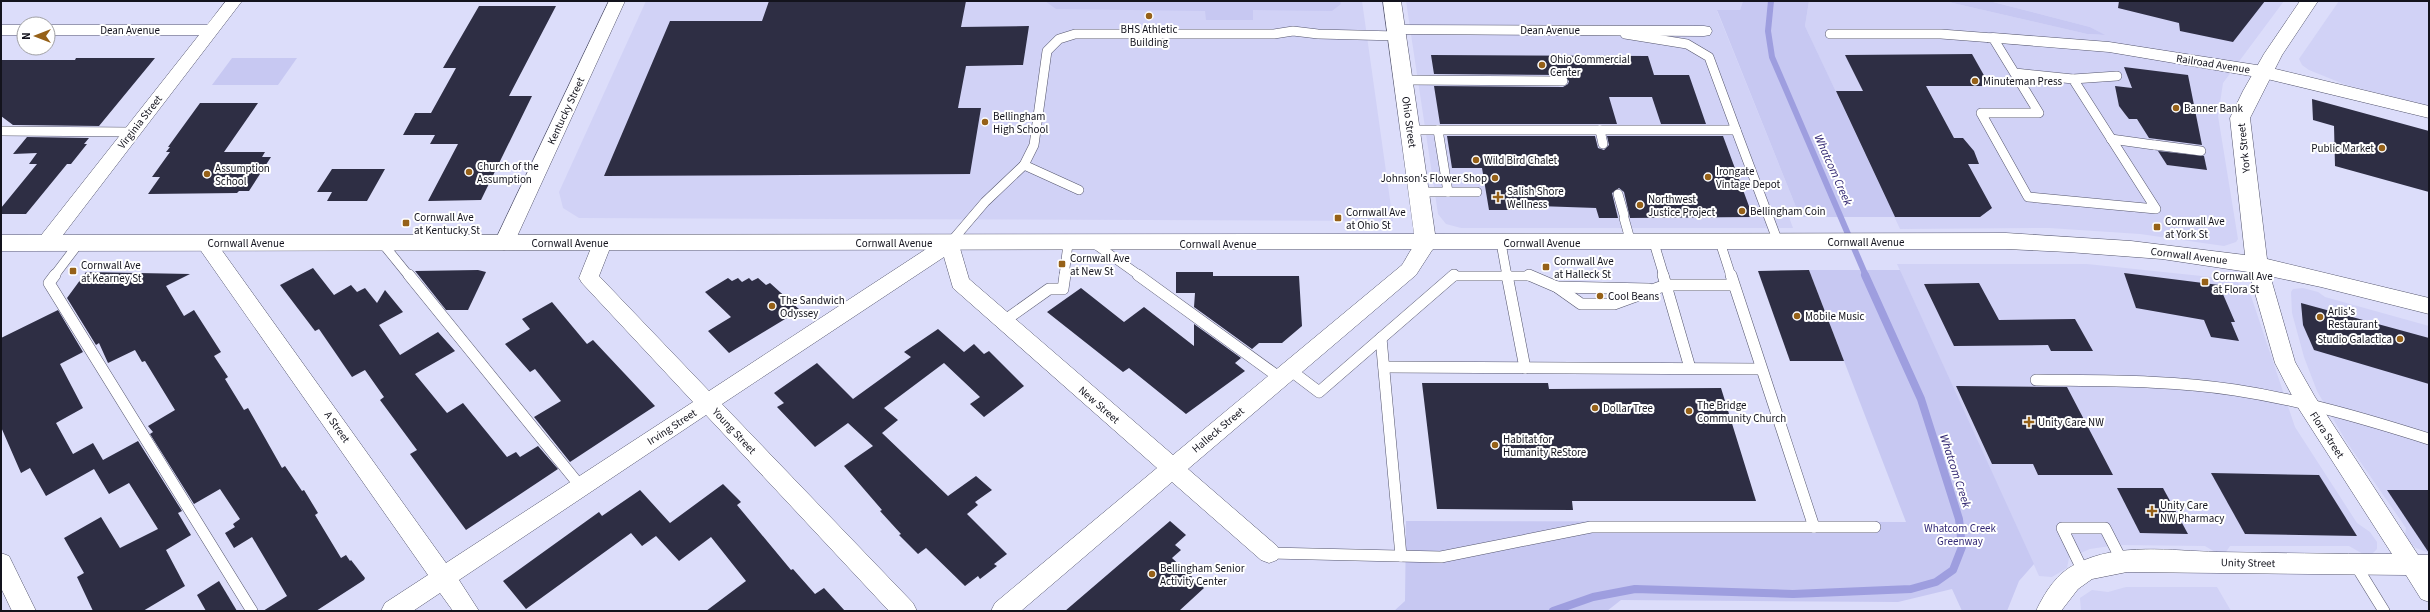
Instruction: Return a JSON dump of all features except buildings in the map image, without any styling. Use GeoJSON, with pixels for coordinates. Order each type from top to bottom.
{"type":"FeatureCollection","features":[{"type":"Feature","properties":{"kind":"street","name":"Virginia Street"},"geometry":{"type":"LineString","coordinates":[[46,243],[234,1]]}},
{"type":"Feature","properties":{"kind":"street","name":"Kentucky Street"},"geometry":{"type":"LineString","coordinates":[[504,243],[617,1]]}},
{"type":"Feature","properties":{"kind":"street","name":"Ohio Street"},"geometry":{"type":"LineString","coordinates":[[1392,1],[1426,244]]}},
{"type":"Feature","properties":{"kind":"street","name":"York Street"},"geometry":{"type":"LineString","coordinates":[[2257,265],[2240,118],[2263,72],[2309,1]]}},
{"type":"Feature","properties":{"kind":"street"},"geometry":{"type":"LineString","coordinates":[[1,30],[16,30]]}},
{"type":"Feature","properties":{"kind":"street","name":"Dean Avenue"},"geometry":{"type":"LineString","coordinates":[[56,30],[211,30]]}},
{"type":"Feature","properties":{"kind":"street","name":"Dean Avenue"},"geometry":{"type":"LineString","coordinates":[[1397,33],[1602,30],[1704,31]]}},
{"type":"Feature","properties":{"kind":"street","name":"Railroad Avenue"},"geometry":{"type":"LineString","coordinates":[[1994,38],[2110,47],[2263,72],[2429,112]]}},
{"type":"Feature","properties":{"kind":"street","name":"Cornwall Avenue"},"geometry":{"type":"LineString","coordinates":[[1,243],[2053,243],[2153,251],[2257,265],[2429,306]]}},
{"type":"Feature","properties":{"kind":"street","name":"A Street"},"geometry":{"type":"LineString","coordinates":[[206,243],[467,611]]}},
{"type":"Feature","properties":{"kind":"street","name":"Young Street"},"geometry":{"type":"LineString","coordinates":[[602,243],[589,278],[905,611]]}},
{"type":"Feature","properties":{"kind":"street","name":"New Street"},"geometry":{"type":"LineString","coordinates":[[950,243],[960,283],[1269,553]]}},
{"type":"Feature","properties":{"kind":"street","name":"Irving Street"},"geometry":{"type":"LineString","coordinates":[[393,611],[950,243]]}},
{"type":"Feature","properties":{"kind":"street","name":"Halleck Street"},"geometry":{"type":"LineString","coordinates":[[1002,611],[1409,270],[1426,244]]}},
{"type":"Feature","properties":{"kind":"street","name":"Flora Street"},"geometry":{"type":"LineString","coordinates":[[2257,265],[2286,363],[2307,403],[2420,565],[2429,591]]}},
{"type":"Feature","properties":{"kind":"street"},"geometry":{"type":"LineString","coordinates":[[1,563],[24,611]]}},
{"type":"Feature","properties":{"kind":"street","name":"Unity Street"},"geometry":{"type":"LineString","coordinates":[[2077,576],[2101,565],[2123,563],[2420,565]]}},
{"type":"Feature","properties":{"kind":"street"},"geometry":{"type":"LineString","coordinates":[[2048,611],[2055,597],[2077,576]]}},
{"type":"Feature","properties":{"kind":"lane"},"geometry":{"type":"LineString","coordinates":[[1602,30],[1688,44],[1709,57],[1736,130],[1788,242]]}},
{"type":"Feature","properties":{"kind":"lane"},"geometry":{"type":"LineString","coordinates":[[950,243],[964,224],[988,198],[1024,165],[1034,145],[1047,51],[1052,42],[1062,36],[1075,34],[1274,34],[1292,31],[1318,34],[1397,33]]}},
{"type":"Feature","properties":{"kind":"lane"},"geometry":{"type":"LineString","coordinates":[[1830,34],[1941,34],[1994,38],[2039,113],[1981,113],[2028,197],[2156,209],[2073,79]]}},
{"type":"Feature","properties":{"kind":"lane"},"geometry":{"type":"LineString","coordinates":[[2015,73],[2073,79],[2116,76]]}},
{"type":"Feature","properties":{"kind":"lane"},"geometry":{"type":"LineString","coordinates":[[1404,80],[1563,81]]}},
{"type":"Feature","properties":{"kind":"lane"},"geometry":{"type":"LineString","coordinates":[[1410,130],[1593,128],[1736,130]]}},
{"type":"Feature","properties":{"kind":"lane"},"geometry":{"type":"LineString","coordinates":[[1593,128],[1603,144]]}},
{"type":"Feature","properties":{"kind":"lane"},"geometry":{"type":"LineString","coordinates":[[1438,130],[1448,192]]}},
{"type":"Feature","properties":{"kind":"lane"},"geometry":{"type":"LineString","coordinates":[[1,131],[132,132]]}},
{"type":"Feature","properties":{"kind":"lane"},"geometry":{"type":"LineString","coordinates":[[2111,139],[2201,152]]}},
{"type":"Feature","properties":{"kind":"lane"},"geometry":{"type":"LineString","coordinates":[[1024,165],[1079,190]]}},
{"type":"Feature","properties":{"kind":"lane"},"geometry":{"type":"LineString","coordinates":[[1419,192],[1477,192]]}},
{"type":"Feature","properties":{"kind":"lane"},"geometry":{"type":"LineString","coordinates":[[1618,194],[1631,243]]}},
{"type":"Feature","properties":{"kind":"lane"},"geometry":{"type":"LineString","coordinates":[[1720,242],[1814,527]]}},
{"type":"Feature","properties":{"kind":"lane"},"geometry":{"type":"LineString","coordinates":[[78,243],[49,283],[252,611]]}},
{"type":"Feature","properties":{"kind":"lane"},"geometry":{"type":"LineString","coordinates":[[1501,243],[1525,368]]}},
{"type":"Feature","properties":{"kind":"lane"},"geometry":{"type":"LineString","coordinates":[[1654,243],[1690,368]]}},
{"type":"Feature","properties":{"kind":"lane"},"geometry":{"type":"LineString","coordinates":[[383,244],[581,487]]}},
{"type":"Feature","properties":{"kind":"lane"},"geometry":{"type":"LineString","coordinates":[[1004,321],[1048,289],[1063,289],[1068,244]]}},
{"type":"Feature","properties":{"kind":"lane"},"geometry":{"type":"LineString","coordinates":[[1095,244],[1285,374],[1319,392],[1454,275],[1528,275],[1557,287],[1581,304],[1614,304],[1666,285],[1733,285]]}},
{"type":"Feature","properties":{"kind":"lane"},"geometry":{"type":"LineString","coordinates":[[1557,287],[1655,290]]}},
{"type":"Feature","properties":{"kind":"lane"},"geometry":{"type":"LineString","coordinates":[[1381,338],[1401,556]]}},
{"type":"Feature","properties":{"kind":"lane"},"geometry":{"type":"LineString","coordinates":[[1384,367],[1761,369]]}},
{"type":"Feature","properties":{"kind":"lane"},"geometry":{"type":"LineString","coordinates":[[2036,380],[2172,383],[2235,390],[2307,403],[2429,439]]}},
{"type":"Feature","properties":{"kind":"lane"},"geometry":{"type":"LineString","coordinates":[[1269,553],[1441,557],[1591,527],[1875,527]]}},
{"type":"Feature","properties":{"kind":"lane"},"geometry":{"type":"LineString","coordinates":[[2077,576],[2062,528],[2105,528],[2123,563]]}},
{"type":"Feature","properties":{"kind":"lane"},"geometry":{"type":"LineString","coordinates":[[2355,564],[2384,611]]}},
{"type":"Feature","properties":{"kind":"shaded area","name":"Bellingham High School"},"geometry":{"type":"Polygon","coordinates":[[[646,1],[1362,1],[1393,221],[579,218],[563,208],[559,192],[646,1]]]}},
{"type":"Feature","properties":{"kind":"shaded area"},"geometry":{"type":"Polygon","coordinates":[[[1406,1],[1743,1],[1740,10],[1717,11],[1800,217],[1789,217],[1793,228],[1461,228],[1446,224],[1438,214],[1406,1]]]}},
{"type":"Feature","properties":{"kind":"shaded area"},"geometry":{"type":"Polygon","coordinates":[[[1809,1],[1944,1],[2087,34],[2104,35],[2090,27],[1989,1],[2284,1],[2223,83],[2218,116],[2238,239],[2236,242],[2224,246],[2140,234],[2049,228],[1900,229],[1805,26],[1809,1]]]}},
{"type":"Feature","properties":{"kind":"shaded area"},"geometry":{"type":"Polygon","coordinates":[[[2339,1],[2429,1],[2429,106],[2346,85],[2309,70],[2302,65],[2299,59],[2339,1]]]}},
{"type":"Feature","properties":{"kind":"shaded area"},"geometry":{"type":"Polygon","coordinates":[[[1897,264],[2087,264],[2230,279],[2236,281],[2251,296],[2295,427],[2357,523],[2370,532],[2377,542],[2377,549],[2372,554],[2363,554],[2349,546],[2230,546],[2226,552],[2215,552],[2205,546],[2117,545],[2090,549],[2069,558],[2067,568],[2052,577],[2039,576],[1897,264]]]}},
{"type":"Feature","properties":{"kind":"shaded area"},"geometry":{"type":"Polygon","coordinates":[[[2303,288],[2318,292],[2325,297],[2429,326],[2429,553],[2416,548],[2411,544],[2405,535],[2406,528],[2346,441],[2317,391],[2304,357],[2292,313],[2291,292],[2293,289],[2303,288]]]}},
{"type":"Feature","properties":{"kind":"shaded area"},"geometry":{"type":"Polygon","coordinates":[[[2126,587],[2217,587],[2231,611],[2081,611],[2080,598],[2092,590],[2108,592],[2126,587]]]}},
{"type":"Feature","properties":{"kind":"green space"},"geometry":{"type":"Polygon","coordinates":[[[1045,1],[1340,1],[1341,4],[1332,11],[1253,10],[1253,20],[1206,20],[1205,11],[1056,9],[1045,1]]]}},
{"type":"Feature","properties":{"kind":"green space"},"geometry":{"type":"Polygon","coordinates":[[[1743,1],[1809,1],[1805,26],[1895,217],[1800,217],[1717,10],[1740,10],[1743,1]]]}},
{"type":"Feature","properties":{"kind":"green space"},"geometry":{"type":"Polygon","coordinates":[[[1944,1],[1989,1],[2090,27],[2105,35],[2087,34],[1944,1]]]}},
{"type":"Feature","properties":{"kind":"green space"},"geometry":{"type":"Polygon","coordinates":[[[232,58],[297,58],[278,85],[212,85],[232,58]]]}},
{"type":"Feature","properties":{"kind":"green space","name":"Whatcom Creek Greenway"},"geometry":{"type":"Polygon","coordinates":[[[1809,270],[1900,270],[2034,564],[2019,581],[2007,611],[1962,611],[1952,589],[1898,602],[1621,600],[1607,611],[1394,611],[1405,601],[1406,521],[1906,522],[1809,270]]]}},
{"type":"Feature","properties":{"kind":"waterway","name":"Whatcom Creek"},"geometry":{"type":"LineString","coordinates":[[1771,1],[1768,31],[1772,57],[1866,276]]}},
{"type":"Feature","properties":{"kind":"waterway","name":"Whatcom Creek"},"geometry":{"type":"LineString","coordinates":[[1553,611],[1593,597],[1635,589],[1793,594],[1911,589],[1936,582],[1953,570],[1962,547],[1959,519],[1921,399],[1865,275]]}},
{"type":"Feature","properties":{"kind":"place","name":"BHS Athletic Building"},"geometry":{"type":"Point","coordinates":[1149,16]}},
{"type":"Feature","properties":{"kind":"place","name":"Ohio Commercial Center"},"geometry":{"type":"Point","coordinates":[1542,65]}},
{"type":"Feature","properties":{"kind":"place","name":"Minuteman Press"},"geometry":{"type":"Point","coordinates":[1975,81]}},
{"type":"Feature","properties":{"kind":"place","name":"Banner Bank"},"geometry":{"type":"Point","coordinates":[2176,108]}},
{"type":"Feature","properties":{"kind":"place","name":"Bellingham High School"},"geometry":{"type":"Point","coordinates":[985,122]}},
{"type":"Feature","properties":{"kind":"place","name":"Public Market"},"geometry":{"type":"Point","coordinates":[2382,148]}},
{"type":"Feature","properties":{"kind":"place","name":"Wild Bird Chalet"},"geometry":{"type":"Point","coordinates":[1476,160]}},
{"type":"Feature","properties":{"kind":"place","name":"Church of the Assumption"},"geometry":{"type":"Point","coordinates":[469,172]}},
{"type":"Feature","properties":{"kind":"place","name":"Assumption School"},"geometry":{"type":"Point","coordinates":[207,174]}},
{"type":"Feature","properties":{"kind":"place","name":"Irongate Vintage Depot"},"geometry":{"type":"Point","coordinates":[1708,177]}},
{"type":"Feature","properties":{"kind":"place","name":"Johnson's Flower Shop"},"geometry":{"type":"Point","coordinates":[1495,178]}},
{"type":"Feature","properties":{"kind":"place","name":"Salish Shore Wellness"},"geometry":{"type":"Point","coordinates":[1498,197]}},
{"type":"Feature","properties":{"kind":"place","name":"Northwest Justice Project"},"geometry":{"type":"Point","coordinates":[1640,205]}},
{"type":"Feature","properties":{"kind":"place","name":"Bellingham Coin"},"geometry":{"type":"Point","coordinates":[1742,211]}},
{"type":"Feature","properties":{"kind":"place","name":"Cornwall Ave at Ohio St"},"geometry":{"type":"Point","coordinates":[1338,218]}},
{"type":"Feature","properties":{"kind":"place","name":"Cornwall Ave at Kentucky St"},"geometry":{"type":"Point","coordinates":[406,223]}},
{"type":"Feature","properties":{"kind":"place","name":"Cornwall Ave at York St"},"geometry":{"type":"Point","coordinates":[2157,227]}},
{"type":"Feature","properties":{"kind":"place","name":"Cornwall Ave at New St"},"geometry":{"type":"Point","coordinates":[1062,264]}},
{"type":"Feature","properties":{"kind":"place","name":"Cornwall Ave at Halleck St"},"geometry":{"type":"Point","coordinates":[1546,267]}},
{"type":"Feature","properties":{"kind":"place","name":"Cornwall Ave at Kearney St"},"geometry":{"type":"Point","coordinates":[73,271]}},
{"type":"Feature","properties":{"kind":"place","name":"Cornwall Ave at Flora St"},"geometry":{"type":"Point","coordinates":[2205,282]}},
{"type":"Feature","properties":{"kind":"place","name":"Cool Beans"},"geometry":{"type":"Point","coordinates":[1600,296]}},
{"type":"Feature","properties":{"kind":"place","name":"The Sandwich Odyssey"},"geometry":{"type":"Point","coordinates":[772,306]}},
{"type":"Feature","properties":{"kind":"place","name":"Mobile Music"},"geometry":{"type":"Point","coordinates":[1797,316]}},
{"type":"Feature","properties":{"kind":"place","name":"Arlis's Restaurant"},"geometry":{"type":"Point","coordinates":[2320,317]}},
{"type":"Feature","properties":{"kind":"place","name":"Studio Galactica"},"geometry":{"type":"Point","coordinates":[2400,339]}},
{"type":"Feature","properties":{"kind":"place","name":"Dollar Tree"},"geometry":{"type":"Point","coordinates":[1595,408]}},
{"type":"Feature","properties":{"kind":"place","name":"The Bridge Community Church"},"geometry":{"type":"Point","coordinates":[1689,411]}},
{"type":"Feature","properties":{"kind":"place","name":"Unity Care NW"},"geometry":{"type":"Point","coordinates":[2029,422]}},
{"type":"Feature","properties":{"kind":"place","name":"Habitat for Humanity ReStore"},"geometry":{"type":"Point","coordinates":[1495,445]}},
{"type":"Feature","properties":{"kind":"place","name":"Unity Care NW Pharmacy"},"geometry":{"type":"Point","coordinates":[2152,511]}},
{"type":"Feature","properties":{"kind":"place","name":"Bellingham Senior Activity Center"},"geometry":{"type":"Point","coordinates":[1152,574]}}]}
